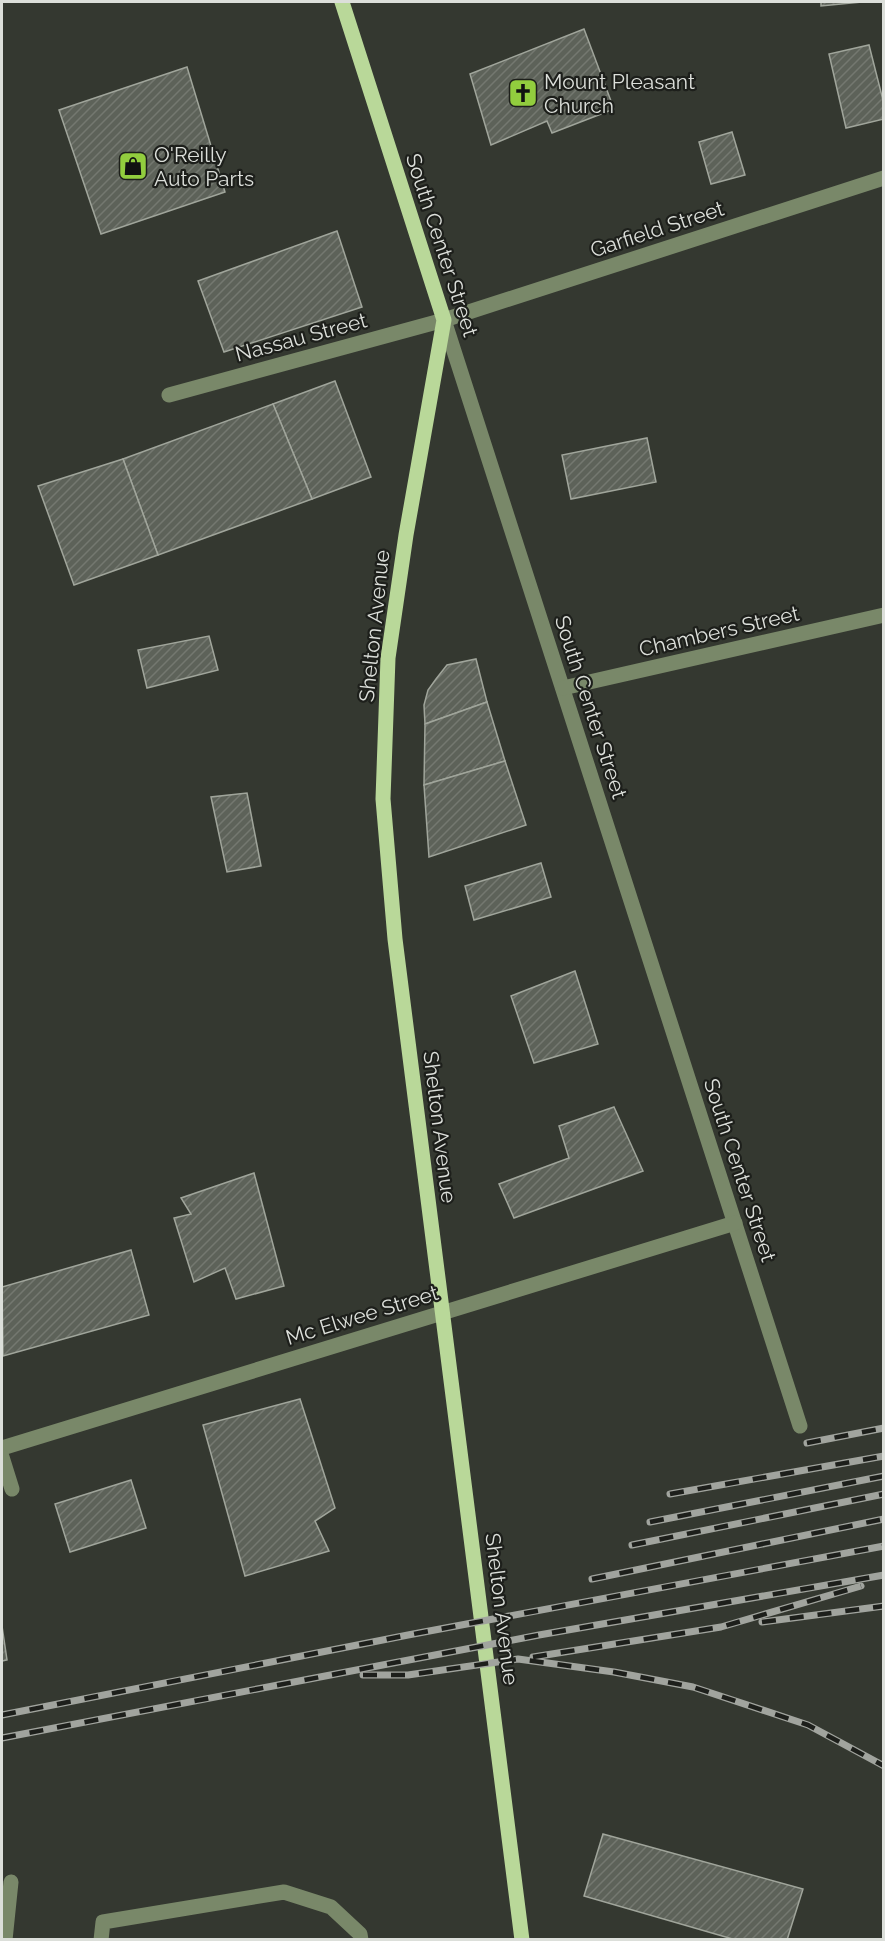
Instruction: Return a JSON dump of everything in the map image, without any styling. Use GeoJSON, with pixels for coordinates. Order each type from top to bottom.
{"type":"FeatureCollection","features":[{"type":"Feature","properties":{"kind":"main road","name":"South Center Street"},"geometry":{"type":"LineString","coordinates":[[342,2],[444,320]]}},
{"type":"Feature","properties":{"kind":"main road","name":"Shelton Avenue"},"geometry":{"type":"LineString","coordinates":[[444,320],[406,536],[388,658],[383,799],[395,939],[522,1940]]}},
{"type":"Feature","properties":{"kind":"street","name":"Garfield Street"},"geometry":{"type":"LineString","coordinates":[[444,320],[884,178]]}},
{"type":"Feature","properties":{"kind":"street","name":"Nassau Street"},"geometry":{"type":"LineString","coordinates":[[169,395],[444,320]]}},
{"type":"Feature","properties":{"kind":"street","name":"South Center Street"},"geometry":{"type":"LineString","coordinates":[[444,320],[800,1426]]}},
{"type":"Feature","properties":{"kind":"street","name":"Chambers Street"},"geometry":{"type":"LineString","coordinates":[[563,688],[884,615]]}},
{"type":"Feature","properties":{"kind":"street","name":"Mc Elwee Street"},"geometry":{"type":"LineString","coordinates":[[2,1448],[735,1222]]}},
{"type":"Feature","properties":{"kind":"street"},"geometry":{"type":"LineString","coordinates":[[2,1457],[12,1489]]}},
{"type":"Feature","properties":{"kind":"street"},"geometry":{"type":"LineString","coordinates":[[5,1940],[11,1882]]}},
{"type":"Feature","properties":{"kind":"street"},"geometry":{"type":"LineString","coordinates":[[101,1940],[103,1922],[284,1892],[331,1906],[360,1934],[361,1940]]}},
{"type":"Feature","properties":{"kind":"building"},"geometry":{"type":"Polygon","coordinates":[[[821,2],[862,2],[821,6],[821,2]]]}},
{"type":"Feature","properties":{"kind":"building"},"geometry":{"type":"Polygon","coordinates":[[[584,29],[614,109],[552,133],[547,121],[491,145],[470,74],[584,29]]]}},
{"type":"Feature","properties":{"kind":"building"},"geometry":{"type":"Polygon","coordinates":[[[869,45],[884,104],[884,119],[846,128],[829,54],[869,45]]]}},
{"type":"Feature","properties":{"kind":"building"},"geometry":{"type":"Polygon","coordinates":[[[187,67],[225,192],[101,234],[59,110],[187,67]]]}},
{"type":"Feature","properties":{"kind":"building"},"geometry":{"type":"Polygon","coordinates":[[[732,132],[745,175],[711,184],[699,142],[732,132]]]}},
{"type":"Feature","properties":{"kind":"building"},"geometry":{"type":"Polygon","coordinates":[[[337,231],[362,307],[224,352],[198,281],[337,231]]]}},
{"type":"Feature","properties":{"kind":"building"},"geometry":{"type":"Polygon","coordinates":[[[335,381],[371,477],[312,499],[273,404],[335,381]]]}},
{"type":"Feature","properties":{"kind":"building"},"geometry":{"type":"Polygon","coordinates":[[[273,404],[312,499],[158,555],[123,459],[273,404]]]}},
{"type":"Feature","properties":{"kind":"building"},"geometry":{"type":"Polygon","coordinates":[[[647,438],[656,482],[571,499],[562,455],[647,438]]]}},
{"type":"Feature","properties":{"kind":"building"},"geometry":{"type":"Polygon","coordinates":[[[123,459],[158,555],[74,585],[38,486],[123,459]]]}},
{"type":"Feature","properties":{"kind":"building"},"geometry":{"type":"Polygon","coordinates":[[[209,636],[218,670],[147,688],[138,650],[209,636]]]}},
{"type":"Feature","properties":{"kind":"building"},"geometry":{"type":"Polygon","coordinates":[[[476,659],[487,702],[425,724],[424,705],[428,690],[436,679],[447,665],[476,659]]]}},
{"type":"Feature","properties":{"kind":"building"},"geometry":{"type":"Polygon","coordinates":[[[487,702],[505,761],[424,785],[425,724],[487,702]]]}},
{"type":"Feature","properties":{"kind":"building"},"geometry":{"type":"Polygon","coordinates":[[[505,761],[526,825],[429,857],[424,785],[505,761]]]}},
{"type":"Feature","properties":{"kind":"building"},"geometry":{"type":"Polygon","coordinates":[[[247,793],[261,866],[227,872],[211,797],[247,793]]]}},
{"type":"Feature","properties":{"kind":"building"},"geometry":{"type":"Polygon","coordinates":[[[541,863],[551,897],[474,920],[465,886],[541,863]]]}},
{"type":"Feature","properties":{"kind":"building"},"geometry":{"type":"Polygon","coordinates":[[[575,971],[598,1044],[534,1063],[511,996],[575,971]]]}},
{"type":"Feature","properties":{"kind":"building"},"geometry":{"type":"Polygon","coordinates":[[[614,1107],[643,1171],[514,1218],[499,1184],[569,1158],[559,1126],[614,1107]]]}},
{"type":"Feature","properties":{"kind":"building"},"geometry":{"type":"Polygon","coordinates":[[[254,1173],[284,1286],[236,1299],[225,1268],[194,1282],[174,1218],[191,1214],[181,1198],[254,1173]]]}},
{"type":"Feature","properties":{"kind":"building"},"geometry":{"type":"Polygon","coordinates":[[[131,1250],[149,1315],[3,1356],[2,1287],[131,1250]]]}},
{"type":"Feature","properties":{"kind":"building"},"geometry":{"type":"Polygon","coordinates":[[[300,1399],[335,1508],[315,1521],[329,1551],[245,1576],[203,1425],[300,1399]]]}},
{"type":"Feature","properties":{"kind":"building"},"geometry":{"type":"Polygon","coordinates":[[[131,1480],[146,1528],[70,1552],[55,1504],[131,1480]]]}},
{"type":"Feature","properties":{"kind":"building"},"geometry":{"type":"Polygon","coordinates":[[[2,1626],[7,1660],[2,1661],[2,1626]]]}},
{"type":"Feature","properties":{"kind":"building"},"geometry":{"type":"Polygon","coordinates":[[[603,1834],[803,1889],[787,1940],[736,1940],[584,1896],[603,1834]]]}},
{"type":"Feature","properties":{"kind":"railway"},"geometry":{"type":"LineString","coordinates":[[807,1443],[884,1428]]}},
{"type":"Feature","properties":{"kind":"railway"},"geometry":{"type":"LineString","coordinates":[[670,1494],[884,1456]]}},
{"type":"Feature","properties":{"kind":"railway"},"geometry":{"type":"LineString","coordinates":[[650,1522],[884,1476]]}},
{"type":"Feature","properties":{"kind":"railway"},"geometry":{"type":"LineString","coordinates":[[632,1545],[884,1494]]}},
{"type":"Feature","properties":{"kind":"railway"},"geometry":{"type":"LineString","coordinates":[[592,1579],[884,1519]]}},
{"type":"Feature","properties":{"kind":"railway"},"geometry":{"type":"LineString","coordinates":[[2,1715],[408,1635],[884,1546]]}},
{"type":"Feature","properties":{"kind":"railway"},"geometry":{"type":"LineString","coordinates":[[2,1738],[539,1635],[884,1575]]}},
{"type":"Feature","properties":{"kind":"railway"},"geometry":{"type":"LineString","coordinates":[[533,1657],[721,1627],[861,1586]]}},
{"type":"Feature","properties":{"kind":"railway"},"geometry":{"type":"LineString","coordinates":[[762,1622],[884,1606]]}},
{"type":"Feature","properties":{"kind":"railway"},"geometry":{"type":"LineString","coordinates":[[363,1675],[408,1675],[518,1659],[614,1672],[693,1687],[808,1725],[884,1766]]}},
{"type":"Feature","properties":{"kind":"place","name":"Mount Pleasant Church"},"geometry":{"type":"Point","coordinates":[523,93]}},
{"type":"Feature","properties":{"kind":"place","name":"O'Reilly Auto Parts"},"geometry":{"type":"Point","coordinates":[133,166]}}]}
